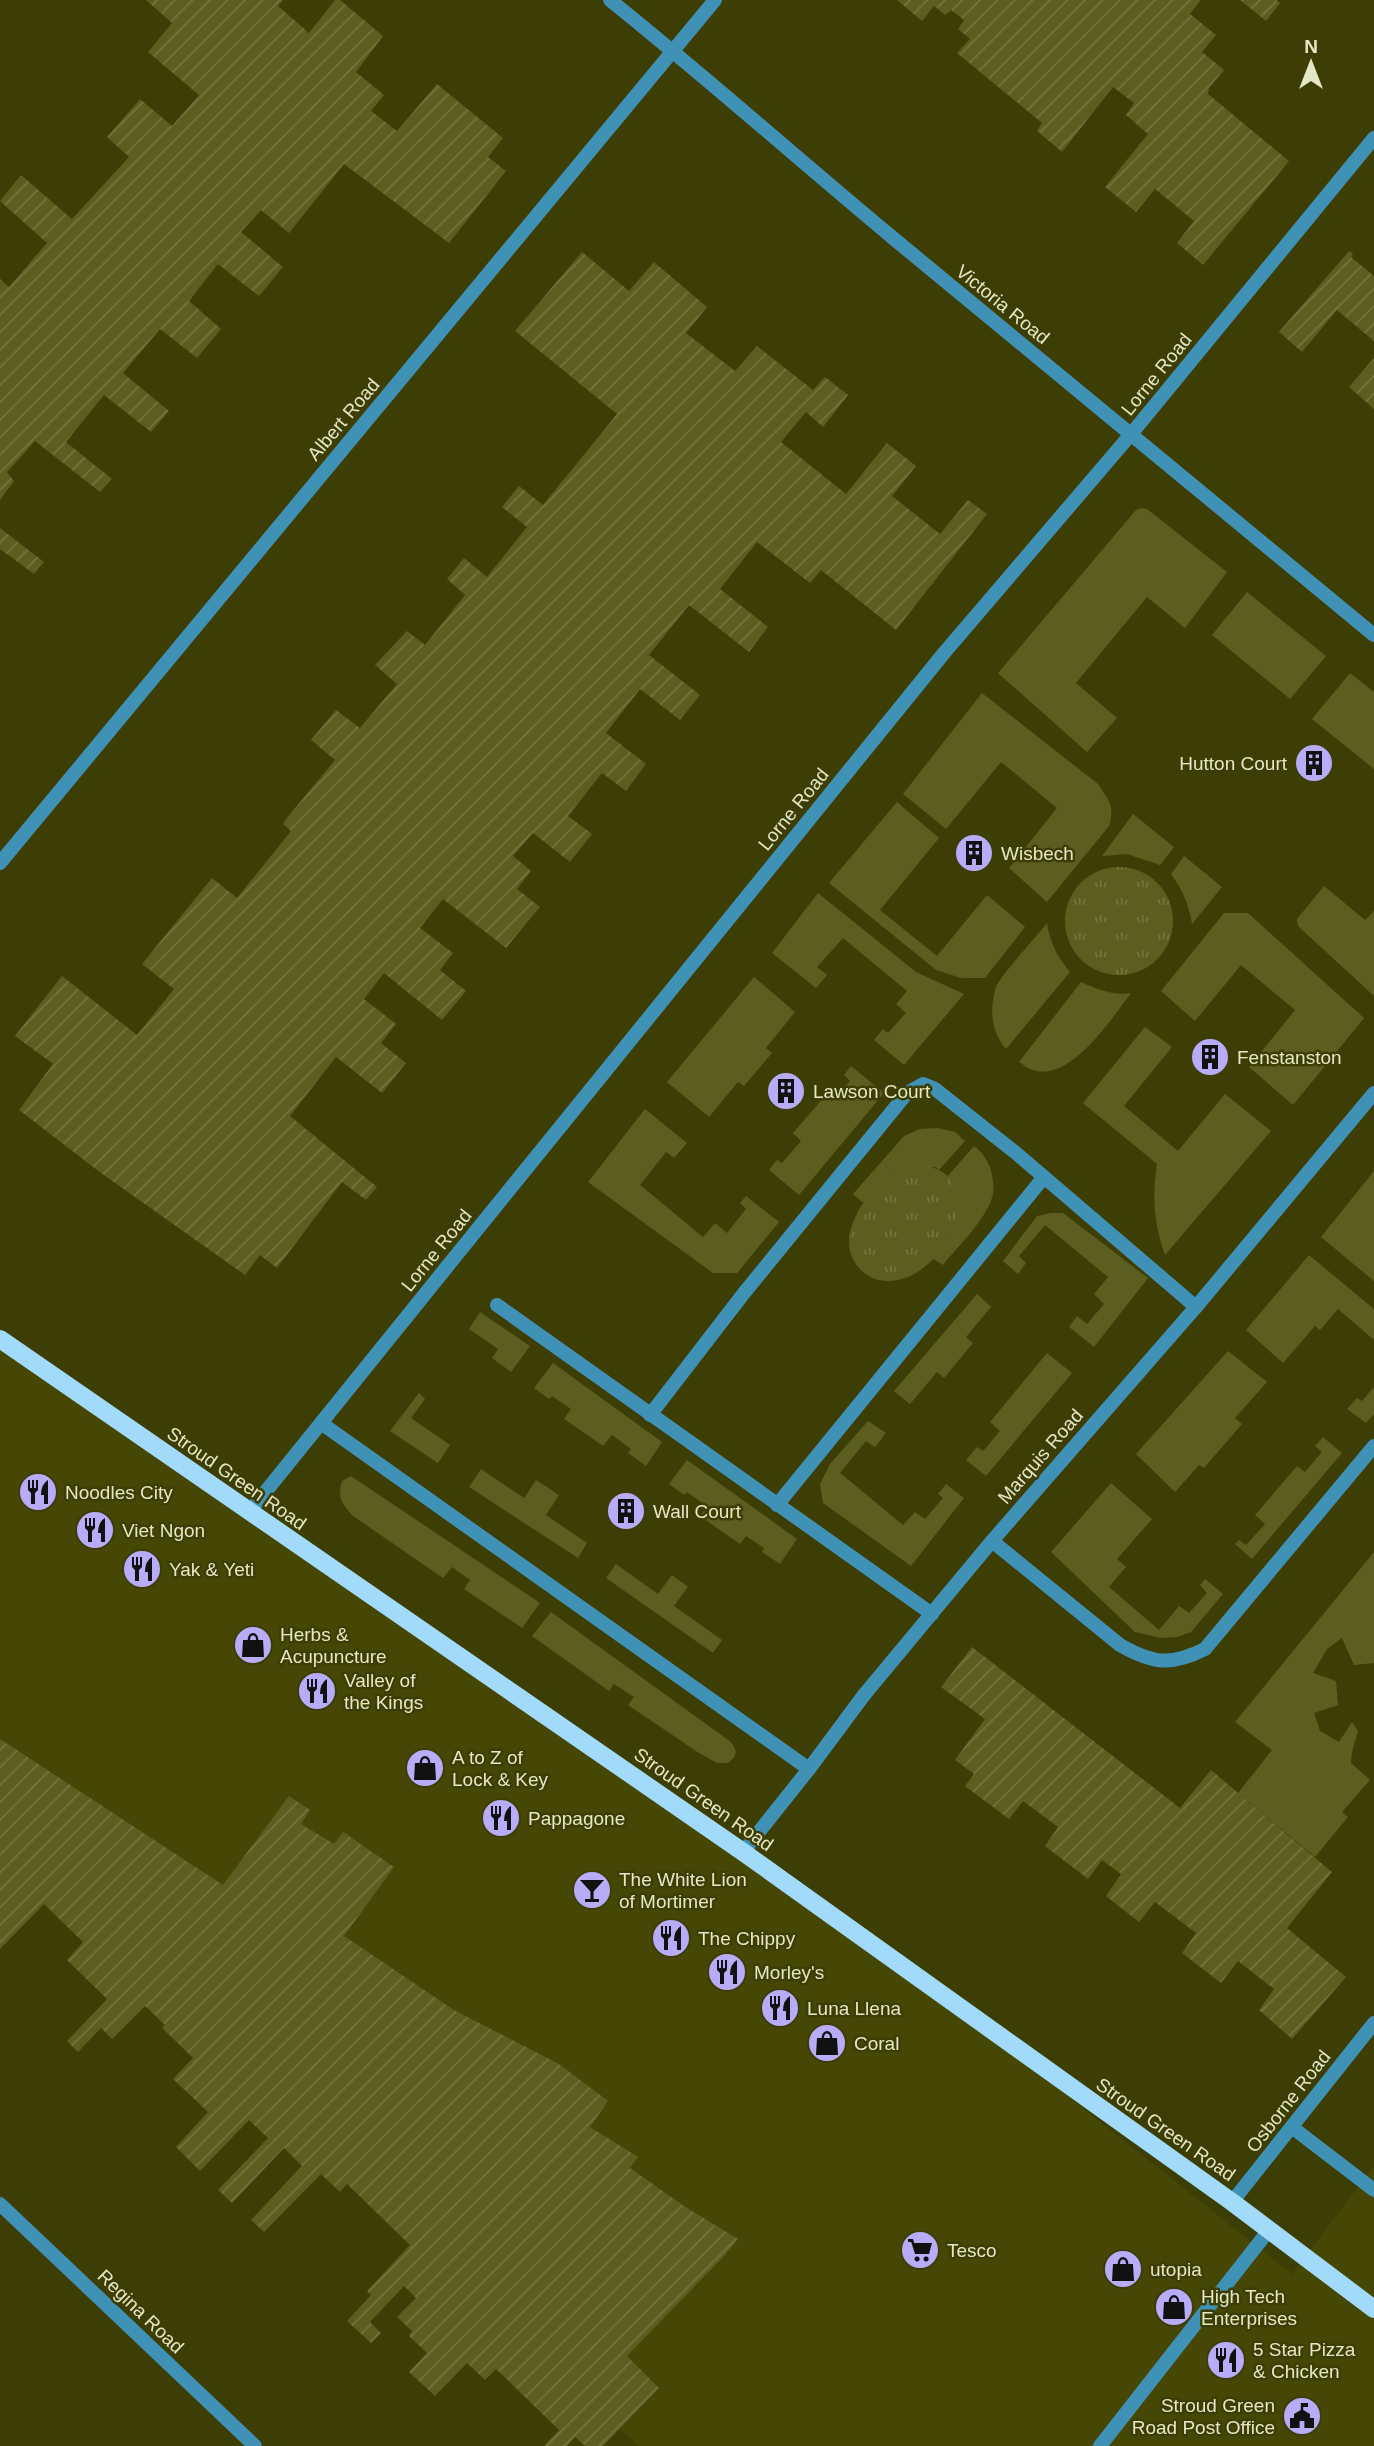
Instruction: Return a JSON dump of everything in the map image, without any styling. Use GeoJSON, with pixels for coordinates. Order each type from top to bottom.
{"type":"FeatureCollection","features":[{"type":"Feature","properties":{"kind":"main road","name":"Stroud Green Road"},"geometry":{"type":"LineString","coordinates":[[0,1339],[743,1852],[1232,2202],[1374,2309]]}},
{"type":"Feature","properties":{"kind":"street","name":"Victoria Road"},"geometry":{"type":"LineString","coordinates":[[610,0],[902,246],[1374,635]]}},
{"type":"Feature","properties":{"kind":"street","name":"Albert Road"},"geometry":{"type":"LineString","coordinates":[[0,863],[715,0]]}},
{"type":"Feature","properties":{"kind":"street","name":"Lorne Road"},"geometry":{"type":"LineString","coordinates":[[249,1512],[936,663],[1132,433],[1374,138]]}},
{"type":"Feature","properties":{"kind":"street"},"geometry":{"type":"LineString","coordinates":[[650,1415],[744,1293],[913,1089],[923,1084],[935,1089],[1044,1177],[1196,1307]]}},
{"type":"Feature","properties":{"kind":"street","name":"Marquis Road"},"geometry":{"type":"LineString","coordinates":[[743,1852],[864,1695],[992,1541],[1196,1307],[1374,1093]]}},
{"type":"Feature","properties":{"kind":"street"},"geometry":{"type":"LineString","coordinates":[[777,1505],[1044,1177]]}},
{"type":"Feature","properties":{"kind":"street"},"geometry":{"type":"LineString","coordinates":[[497,1305],[932,1614]]}},
{"type":"Feature","properties":{"kind":"street"},"geometry":{"type":"LineString","coordinates":[[321,1423],[809,1769]]}},
{"type":"Feature","properties":{"kind":"street"},"geometry":{"type":"LineString","coordinates":[[992,1541],[1120,1645],[1143,1658],[1166,1662],[1187,1658],[1205,1649],[1374,1446]]}},
{"type":"Feature","properties":{"kind":"street","name":"Osborne Road"},"geometry":{"type":"LineString","coordinates":[[1232,2202],[1374,2023]]}},
{"type":"Feature","properties":{"kind":"street"},"geometry":{"type":"LineString","coordinates":[[1293,2128],[1374,2190]]}},
{"type":"Feature","properties":{"kind":"street","name":"Regina Road"},"geometry":{"type":"LineString","coordinates":[[0,2204],[255,2446]]}},
{"type":"Feature","properties":{"kind":"street"},"geometry":{"type":"LineString","coordinates":[[1100,2446],[1269,2230]]}},
{"type":"Feature","properties":{"kind":"shaded area"},"geometry":{"type":"Polygon","coordinates":[[[0,1338],[798,1882],[1292,2274],[1374,2166],[1374,2446],[639,2446],[619,2429],[659,2388],[627,2356],[726,2254],[737,2239],[684,2206],[585,2136],[0,1762],[0,1338]]]}},
{"type":"Feature","properties":{"kind":"green space"},"geometry":{"type":"Polygon","coordinates":[[[146,0],[283,0],[278,6],[309,33],[335,0],[340,0],[383,36],[356,72],[384,95],[371,111],[397,131],[437,84],[503,138],[488,157],[506,171],[449,243],[344,164],[289,233],[261,210],[241,232],[283,267],[259,296],[218,264],[189,301],[221,329],[197,358],[160,329],[123,373],[169,411],[151,432],[104,395],[66,442],[112,479],[100,492],[35,441],[7,472],[14,481],[0,500],[0,279],[9,287],[47,243],[0,201],[21,175],[72,219],[129,157],[107,137],[140,99],[172,126],[199,95],[148,52],[172,23],[146,0]]]}},
{"type":"Feature","properties":{"kind":"green space"},"geometry":{"type":"Polygon","coordinates":[[[897,0],[1201,0],[1190,14],[1216,35],[1202,52],[1224,70],[1209,88],[1208,94],[1289,161],[1203,265],[1177,243],[1194,221],[1155,189],[1136,212],[1105,187],[1148,134],[1126,115],[1134,103],[1113,87],[1062,152],[1037,131],[1042,123],[957,53],[970,39],[958,29],[964,20],[951,10],[945,15],[934,6],[922,21],[897,0]]]}},
{"type":"Feature","properties":{"kind":"green space"},"geometry":{"type":"Polygon","coordinates":[[[1240,0],[1276,0],[1280,3],[1266,21],[1240,0]]]}},
{"type":"Feature","properties":{"kind":"green space"},"geometry":{"type":"Polygon","coordinates":[[[1349,251],[1353,254],[1351,257],[1374,276],[1374,341],[1337,310],[1302,352],[1279,332],[1349,251]]]}},
{"type":"Feature","properties":{"kind":"green space"},"geometry":{"type":"Polygon","coordinates":[[[582,252],[629,291],[654,262],[707,307],[686,333],[735,371],[757,346],[813,390],[825,377],[848,395],[823,427],[806,412],[781,442],[846,494],[887,443],[916,466],[892,496],[940,534],[968,500],[987,514],[896,630],[821,570],[810,583],[757,542],[720,589],[768,627],[749,652],[689,605],[649,655],[700,695],[680,720],[640,689],[606,733],[646,764],[626,791],[602,773],[568,816],[592,834],[570,862],[533,833],[513,856],[531,871],[517,889],[540,907],[506,948],[443,899],[420,928],[453,953],[440,970],[466,991],[442,1020],[384,973],[364,999],[396,1024],[381,1043],[406,1063],[382,1093],[336,1057],[290,1116],[377,1187],[366,1200],[342,1182],[277,1268],[260,1255],[245,1275],[101,1173],[19,1110],[53,1064],[15,1036],[62,976],[137,1035],[174,989],[142,964],[212,878],[237,898],[291,831],[283,824],[286,819],[335,760],[311,740],[336,710],[360,728],[397,684],[375,665],[407,631],[425,645],[465,595],[447,579],[464,558],[487,577],[527,527],[502,507],[519,486],[543,505],[617,414],[515,331],[582,252]]]}},
{"type":"Feature","properties":{"kind":"green space"},"geometry":{"type":"Polygon","coordinates":[[[1374,358],[1374,409],[1349,387],[1374,358]]]}},
{"type":"Feature","properties":{"kind":"green space"},"geometry":{"type":"Polygon","coordinates":[[[1147,509],[1227,572],[1185,628],[1147,597],[1076,683],[1117,718],[1087,752],[998,673],[1136,510],[1147,509]]]}},
{"type":"Feature","properties":{"kind":"green space"},"geometry":{"type":"Polygon","coordinates":[[[0,528],[44,562],[34,574],[0,549],[0,528]]]}},
{"type":"Feature","properties":{"kind":"green space"},"geometry":{"type":"Polygon","coordinates":[[[1247,592],[1326,656],[1290,699],[1212,635],[1247,592]]]}},
{"type":"Feature","properties":{"kind":"green space"},"geometry":{"type":"Polygon","coordinates":[[[1350,673],[1374,692],[1374,769],[1312,719],[1350,673]]]}},
{"type":"Feature","properties":{"kind":"green space"},"geometry":{"type":"Polygon","coordinates":[[[982,693],[1098,784],[1110,804],[1109,826],[1047,902],[1009,868],[1057,808],[1001,762],[946,829],[903,794],[982,693]]]}},
{"type":"Feature","properties":{"kind":"green space"},"geometry":{"type":"Polygon","coordinates":[[[897,802],[939,838],[880,910],[937,956],[987,895],[1025,927],[985,978],[961,978],[936,970],[829,883],[897,802]]]}},
{"type":"Feature","properties":{"kind":"green space"},"geometry":{"type":"Polygon","coordinates":[[[1133,814],[1174,847],[1160,865],[1127,854],[1102,856],[1133,814]]]}},
{"type":"Feature","properties":{"kind":"green space"},"geometry":{"type":"Polygon","coordinates":[[[1184,856],[1222,887],[1192,924],[1185,898],[1171,874],[1184,856]]]}},
{"type":"Feature","properties":{"kind":"green space"},"geometry":{"type":"Polygon","coordinates":[[[1119,867],[1140,871],[1157,883],[1169,900],[1173,921],[1169,942],[1157,959],[1140,971],[1119,975],[1098,971],[1081,959],[1069,942],[1065,921],[1069,900],[1081,883],[1098,871],[1119,867]]]}},
{"type":"Feature","properties":{"kind":"green space"},"geometry":{"type":"Polygon","coordinates":[[[1324,886],[1365,920],[1374,911],[1374,996],[1298,926],[1297,919],[1324,886]]]}},
{"type":"Feature","properties":{"kind":"green space"},"geometry":{"type":"Polygon","coordinates":[[[818,893],[916,972],[964,994],[904,1065],[874,1040],[883,1029],[888,1033],[906,1013],[896,1004],[907,991],[843,938],[817,967],[827,975],[816,988],[772,953],[818,893]]]}},
{"type":"Feature","properties":{"kind":"green space"},"geometry":{"type":"Polygon","coordinates":[[[1224,913],[1248,913],[1364,1018],[1293,1105],[1249,1067],[1295,1010],[1241,965],[1195,1021],[1161,991],[1224,913]]]}},
{"type":"Feature","properties":{"kind":"green space"},"geometry":{"type":"Polygon","coordinates":[[[1047,923],[1055,949],[1070,972],[1006,1049],[994,1028],[992,1004],[996,987],[1047,923]]]}},
{"type":"Feature","properties":{"kind":"green space"},"geometry":{"type":"Polygon","coordinates":[[[754,977],[795,1012],[766,1048],[772,1053],[744,1086],[738,1082],[709,1117],[667,1082],[754,977]]]}},
{"type":"Feature","properties":{"kind":"green space"},"geometry":{"type":"Polygon","coordinates":[[[1081,982],[1112,993],[1131,993],[1089,1046],[1075,1058],[1061,1067],[1047,1071],[1029,1069],[1019,1062],[1081,982]]]}},
{"type":"Feature","properties":{"kind":"green space"},"geometry":{"type":"Polygon","coordinates":[[[1145,1027],[1172,1047],[1124,1106],[1178,1151],[1225,1094],[1271,1131],[1165,1255],[1155,1210],[1157,1164],[1083,1103],[1145,1027]]]}},
{"type":"Feature","properties":{"kind":"green space"},"geometry":{"type":"Polygon","coordinates":[[[851,1066],[884,1093],[799,1195],[769,1170],[777,1160],[782,1163],[801,1141],[793,1133],[825,1096],[832,1101],[850,1081],[844,1075],[851,1066]]]}},
{"type":"Feature","properties":{"kind":"green space"},"geometry":{"type":"Polygon","coordinates":[[[645,1109],[687,1143],[674,1158],[666,1152],[640,1185],[703,1237],[715,1223],[727,1233],[746,1209],[740,1203],[746,1196],[779,1222],[737,1273],[713,1273],[588,1182],[645,1109]]]}},
{"type":"Feature","properties":{"kind":"green space"},"geometry":{"type":"Polygon","coordinates":[[[938,1128],[955,1132],[965,1141],[939,1170],[935,1167],[890,1173],[863,1203],[853,1194],[904,1136],[920,1129],[938,1128]]]}},
{"type":"Feature","properties":{"kind":"green space"},"geometry":{"type":"Polygon","coordinates":[[[974,1146],[982,1153],[990,1167],[993,1194],[979,1222],[943,1265],[932,1258],[952,1232],[952,1182],[947,1177],[974,1146]]]}},
{"type":"Feature","properties":{"kind":"green space"},"geometry":{"type":"Polygon","coordinates":[[[908,1164],[938,1170],[954,1184],[959,1204],[954,1227],[942,1249],[924,1268],[902,1279],[879,1280],[865,1273],[854,1261],[849,1238],[852,1226],[864,1202],[880,1182],[908,1164]]]}},
{"type":"Feature","properties":{"kind":"green space"},"geometry":{"type":"Polygon","coordinates":[[[1374,1171],[1374,1281],[1321,1237],[1374,1171]]]}},
{"type":"Feature","properties":{"kind":"green space"},"geometry":{"type":"Polygon","coordinates":[[[1063,1213],[1148,1278],[1094,1347],[1069,1327],[1077,1316],[1087,1324],[1104,1304],[1094,1294],[1108,1277],[1045,1225],[1019,1256],[1026,1263],[1018,1274],[1003,1261],[1037,1216],[1063,1213]]]}},
{"type":"Feature","properties":{"kind":"green space"},"geometry":{"type":"Polygon","coordinates":[[[1309,1255],[1374,1309],[1374,1340],[1338,1309],[1320,1330],[1315,1326],[1283,1363],[1246,1330],[1309,1255]]]}},
{"type":"Feature","properties":{"kind":"green space"},"geometry":{"type":"Polygon","coordinates":[[[977,1294],[991,1307],[966,1337],[973,1343],[944,1378],[937,1372],[910,1404],[894,1391],[977,1294]]]}},
{"type":"Feature","properties":{"kind":"green space"},"geometry":{"type":"Polygon","coordinates":[[[480,1312],[530,1346],[511,1372],[492,1358],[498,1349],[469,1329],[480,1312]]]}},
{"type":"Feature","properties":{"kind":"green space"},"geometry":{"type":"Polygon","coordinates":[[[1228,1351],[1267,1382],[1235,1418],[1242,1424],[1204,1468],[1199,1465],[1175,1492],[1136,1454],[1228,1351]]]}},
{"type":"Feature","properties":{"kind":"green space"},"geometry":{"type":"Polygon","coordinates":[[[1047,1353],[1072,1373],[986,1476],[966,1460],[977,1447],[983,1451],[1000,1431],[990,1422],[1047,1353]]]}},
{"type":"Feature","properties":{"kind":"green space"},"geometry":{"type":"Polygon","coordinates":[[[553,1363],[662,1442],[646,1466],[628,1453],[631,1449],[612,1435],[603,1446],[564,1419],[571,1409],[552,1396],[549,1399],[534,1388],[553,1363]]]}},
{"type":"Feature","properties":{"kind":"green space"},"geometry":{"type":"Polygon","coordinates":[[[1374,1387],[1374,1414],[1366,1423],[1347,1409],[1357,1398],[1362,1401],[1374,1387]]]}},
{"type":"Feature","properties":{"kind":"green space"},"geometry":{"type":"Polygon","coordinates":[[[419,1393],[425,1399],[411,1418],[450,1445],[438,1463],[390,1431],[419,1393]]]}},
{"type":"Feature","properties":{"kind":"green space"},"geometry":{"type":"Polygon","coordinates":[[[868,1421],[886,1433],[875,1447],[866,1441],[840,1473],[903,1525],[915,1512],[925,1519],[943,1498],[938,1494],[946,1484],[964,1498],[911,1566],[823,1503],[820,1484],[830,1464],[868,1421]]]}},
{"type":"Feature","properties":{"kind":"green space"},"geometry":{"type":"Polygon","coordinates":[[[1323,1437],[1342,1453],[1252,1559],[1235,1544],[1239,1540],[1246,1545],[1265,1524],[1255,1515],[1297,1466],[1305,1472],[1322,1452],[1315,1446],[1323,1437]]]}},
{"type":"Feature","properties":{"kind":"green space"},"geometry":{"type":"Polygon","coordinates":[[[687,1460],[797,1539],[780,1564],[762,1552],[764,1548],[746,1536],[740,1544],[700,1516],[707,1506],[669,1484],[687,1460]]]}},
{"type":"Feature","properties":{"kind":"green space"},"geometry":{"type":"Polygon","coordinates":[[[481,1469],[524,1498],[536,1480],[559,1495],[546,1515],[587,1543],[578,1558],[469,1487],[481,1469]]]}},
{"type":"Feature","properties":{"kind":"green space"},"geometry":{"type":"Polygon","coordinates":[[[351,1476],[540,1603],[522,1628],[464,1589],[470,1580],[452,1567],[443,1578],[353,1516],[340,1496],[342,1481],[351,1476]]]}},
{"type":"Feature","properties":{"kind":"green space"},"geometry":{"type":"Polygon","coordinates":[[[1111,1483],[1152,1519],[1117,1559],[1126,1567],[1109,1587],[1159,1630],[1179,1606],[1189,1613],[1207,1593],[1200,1585],[1205,1579],[1223,1594],[1191,1632],[1177,1637],[1161,1638],[1135,1632],[1051,1552],[1111,1483]]]}},
{"type":"Feature","properties":{"kind":"green space"},"geometry":{"type":"Polygon","coordinates":[[[1374,1552],[1374,1663],[1354,1665],[1342,1638],[1327,1649],[1313,1673],[1336,1681],[1338,1705],[1314,1713],[1320,1731],[1339,1742],[1352,1722],[1358,1731],[1351,1763],[1370,1780],[1342,1812],[1348,1817],[1315,1857],[1238,1793],[1272,1750],[1235,1722],[1374,1552]]]}},
{"type":"Feature","properties":{"kind":"green space"},"geometry":{"type":"Polygon","coordinates":[[[616,1564],[658,1594],[672,1575],[688,1587],[674,1606],[722,1640],[713,1653],[606,1578],[616,1564]]]}},
{"type":"Feature","properties":{"kind":"green space"},"geometry":{"type":"Polygon","coordinates":[[[551,1612],[731,1742],[736,1751],[734,1758],[728,1763],[717,1763],[699,1753],[628,1705],[634,1697],[614,1684],[609,1691],[532,1636],[551,1612]]]}},
{"type":"Feature","properties":{"kind":"green space"},"geometry":{"type":"Polygon","coordinates":[[[972,1647],[1180,1808],[1211,1770],[1332,1872],[1287,1928],[1346,1977],[1292,2039],[1259,2010],[1274,1989],[1238,1961],[1221,1983],[1182,1953],[1196,1933],[1155,1902],[1139,1922],[1106,1896],[1121,1874],[1102,1860],[1088,1879],[1045,1846],[1058,1827],[1023,1801],[1009,1819],[965,1786],[974,1774],[955,1760],[985,1719],[941,1687],[972,1647]]]}},
{"type":"Feature","properties":{"kind":"green space"},"geometry":{"type":"Polygon","coordinates":[[[0,1739],[223,1885],[289,1796],[310,1810],[301,1824],[334,1844],[343,1832],[394,1867],[344,1936],[454,2010],[559,2064],[608,2101],[590,2127],[638,2157],[630,2168],[738,2239],[627,2356],[659,2388],[603,2446],[585,2446],[575,2437],[567,2446],[544,2446],[559,2430],[496,2369],[485,2380],[467,2363],[435,2396],[409,2372],[427,2353],[409,2336],[412,2331],[397,2317],[416,2298],[404,2286],[370,2322],[381,2333],[371,2343],[347,2321],[371,2295],[367,2291],[410,2245],[347,2184],[340,2192],[321,2174],[264,2232],[251,2220],[302,2166],[284,2148],[232,2203],[218,2190],[268,2138],[249,2120],[200,2171],[176,2147],[208,2112],[173,2079],[193,2058],[162,2028],[165,2025],[145,2006],[112,2039],[101,2028],[78,2052],[67,2041],[107,1999],[67,1960],[83,1942],[44,1904],[0,1949],[0,1739]]]}},
{"type":"Feature","properties":{"kind":"place","name":"Hutton Court"},"geometry":{"type":"Point","coordinates":[1314,763]}},
{"type":"Feature","properties":{"kind":"place","name":"Wisbech"},"geometry":{"type":"Point","coordinates":[974,853]}},
{"type":"Feature","properties":{"kind":"place","name":"Fenstanston"},"geometry":{"type":"Point","coordinates":[1210,1057]}},
{"type":"Feature","properties":{"kind":"place","name":"Lawson Court"},"geometry":{"type":"Point","coordinates":[786,1091]}},
{"type":"Feature","properties":{"kind":"place","name":"Noodles City"},"geometry":{"type":"Point","coordinates":[38,1492]}},
{"type":"Feature","properties":{"kind":"place","name":"Wall Court"},"geometry":{"type":"Point","coordinates":[626,1511]}},
{"type":"Feature","properties":{"kind":"place","name":"Viet Ngon"},"geometry":{"type":"Point","coordinates":[95,1530]}},
{"type":"Feature","properties":{"kind":"place","name":"Yak & Yeti"},"geometry":{"type":"Point","coordinates":[142,1569]}},
{"type":"Feature","properties":{"kind":"place","name":"Herbs & Acupuncture"},"geometry":{"type":"Point","coordinates":[253,1645]}},
{"type":"Feature","properties":{"kind":"place","name":"Valley of the Kings"},"geometry":{"type":"Point","coordinates":[317,1691]}},
{"type":"Feature","properties":{"kind":"place","name":"A to Z of Lock & Key"},"geometry":{"type":"Point","coordinates":[425,1768]}},
{"type":"Feature","properties":{"kind":"place","name":"Pappagone"},"geometry":{"type":"Point","coordinates":[501,1818]}},
{"type":"Feature","properties":{"kind":"place","name":"The White Lion of Mortimer"},"geometry":{"type":"Point","coordinates":[592,1890]}},
{"type":"Feature","properties":{"kind":"place","name":"The Chippy"},"geometry":{"type":"Point","coordinates":[671,1938]}},
{"type":"Feature","properties":{"kind":"place","name":"Morley's"},"geometry":{"type":"Point","coordinates":[727,1972]}},
{"type":"Feature","properties":{"kind":"place","name":"Luna Llena"},"geometry":{"type":"Point","coordinates":[780,2008]}},
{"type":"Feature","properties":{"kind":"place","name":"Coral"},"geometry":{"type":"Point","coordinates":[827,2043]}},
{"type":"Feature","properties":{"kind":"place","name":"Tesco"},"geometry":{"type":"Point","coordinates":[920,2250]}},
{"type":"Feature","properties":{"kind":"place","name":"utopia"},"geometry":{"type":"Point","coordinates":[1123,2269]}},
{"type":"Feature","properties":{"kind":"place","name":"High Tech Enterprises"},"geometry":{"type":"Point","coordinates":[1174,2307]}},
{"type":"Feature","properties":{"kind":"place","name":"5 Star Pizza & Chicken"},"geometry":{"type":"Point","coordinates":[1226,2360]}},
{"type":"Feature","properties":{"kind":"place","name":"Stroud Green Road Post Office"},"geometry":{"type":"Point","coordinates":[1302,2416]}}]}
